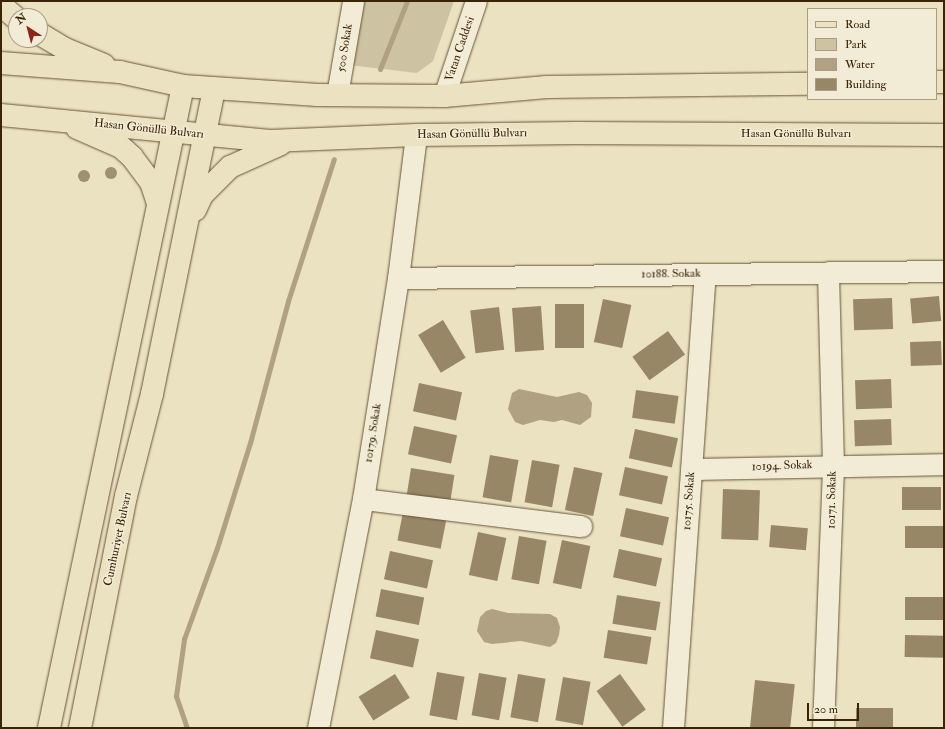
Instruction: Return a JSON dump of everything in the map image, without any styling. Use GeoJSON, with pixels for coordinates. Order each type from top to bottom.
{"type":"FeatureCollection","features":[{"type":"Feature","properties":{"kind":"main road"},"geometry":{"type":"LineString","coordinates":[[48,38],[65,48],[120,72]]}},
{"type":"Feature","properties":{"kind":"main road"},"geometry":{"type":"LineString","coordinates":[[1,62],[120,72],[182,86],[337,95],[444,96],[547,87],[807,84]]}},
{"type":"Feature","properties":{"kind":"main road"},"geometry":{"type":"LineString","coordinates":[[49,728],[182,86]]}},
{"type":"Feature","properties":{"kind":"main road"},"geometry":{"type":"LineString","coordinates":[[186,231],[214,89]]}},
{"type":"Feature","properties":{"kind":"main road","name":"Hasan Gönüllü Bulvarı"},"geometry":{"type":"LineString","coordinates":[[1,114],[270,141],[416,135],[575,133],[944,135]]}},
{"type":"Feature","properties":{"kind":"main road"},"geometry":{"type":"LineString","coordinates":[[59,120],[121,147],[142,169],[158,203]]}},
{"type":"Feature","properties":{"kind":"main road"},"geometry":{"type":"LineString","coordinates":[[186,231],[202,195],[214,180],[230,167],[251,156],[290,140]]}},
{"type":"Feature","properties":{"kind":"main road","name":"Cumhuriyet Bulvarı"},"geometry":{"type":"LineString","coordinates":[[80,728],[126,496],[161,351],[186,231]]}},
{"type":"Feature","properties":{"kind":"street","name":"500 Sokak"},"geometry":{"type":"LineString","coordinates":[[337,95],[353,1]]}},
{"type":"Feature","properties":{"kind":"street","name":"Vatan Caddesi"},"geometry":{"type":"LineString","coordinates":[[444,96],[476,1]]}},
{"type":"Feature","properties":{"kind":"street","name":"10179. Sokak"},"geometry":{"type":"LineString","coordinates":[[318,728],[363,499],[398,278],[416,135]]}},
{"type":"Feature","properties":{"kind":"street","name":"10188. Sokak"},"geometry":{"type":"LineString","coordinates":[[398,278],[944,271]]}},
{"type":"Feature","properties":{"kind":"street","name":"10171. Sokak"},"geometry":{"type":"LineString","coordinates":[[823,728],[833,465],[828,272]]}},
{"type":"Feature","properties":{"kind":"street","name":"10175. Sokak"},"geometry":{"type":"LineString","coordinates":[[673,728],[705,274]]}},
{"type":"Feature","properties":{"kind":"street","name":"10194. Sokak"},"geometry":{"type":"LineString","coordinates":[[691,469],[944,464]]}},
{"type":"Feature","properties":{"kind":"street"},"geometry":{"type":"LineString","coordinates":[[363,499],[581,526]]}},
{"type":"Feature","properties":{"kind":"green space"},"geometry":{"type":"Polygon","coordinates":[[[357,1],[454,1],[433,61],[417,73],[349,65],[357,1]]]}},
{"type":"Feature","properties":{"kind":"water"},"geometry":{"type":"Polygon","coordinates":[[[519,389],[557,397],[579,392],[587,395],[592,403],[591,417],[580,425],[562,420],[554,422],[540,420],[523,425],[515,422],[508,409],[512,393],[519,389]]]}},
{"type":"Feature","properties":{"kind":"water"},"geometry":{"type":"Polygon","coordinates":[[[492,609],[508,613],[550,614],[557,618],[560,627],[556,643],[550,647],[521,641],[492,644],[484,642],[477,631],[480,617],[486,611],[492,609]]]}},
{"type":"Feature","properties":{"kind":"building"},"geometry":{"type":"Polygon","coordinates":[[[939,296],[941,321],[912,323],[910,299],[939,296]]]}},
{"type":"Feature","properties":{"kind":"building"},"geometry":{"type":"Polygon","coordinates":[[[892,298],[893,329],[854,330],[853,299],[892,298]]]}},
{"type":"Feature","properties":{"kind":"building"},"geometry":{"type":"Polygon","coordinates":[[[603,299],[631,305],[622,348],[594,342],[603,299]]]}},
{"type":"Feature","properties":{"kind":"building"},"geometry":{"type":"Polygon","coordinates":[[[555,304],[584,304],[584,348],[555,348],[555,304]]]}},
{"type":"Feature","properties":{"kind":"building"},"geometry":{"type":"Polygon","coordinates":[[[541,306],[544,350],[515,352],[512,308],[541,306]]]}},
{"type":"Feature","properties":{"kind":"building"},"geometry":{"type":"Polygon","coordinates":[[[499,307],[504,350],[475,353],[470,311],[499,307]]]}},
{"type":"Feature","properties":{"kind":"building"},"geometry":{"type":"Polygon","coordinates":[[[443,320],[466,358],[441,373],[418,335],[443,320]]]}},
{"type":"Feature","properties":{"kind":"building"},"geometry":{"type":"Polygon","coordinates":[[[668,331],[685,354],[649,380],[632,357],[668,331]]]}},
{"type":"Feature","properties":{"kind":"building"},"geometry":{"type":"Polygon","coordinates":[[[941,341],[942,365],[911,366],[910,342],[941,341]]]}},
{"type":"Feature","properties":{"kind":"building"},"geometry":{"type":"Polygon","coordinates":[[[891,379],[892,408],[856,409],[855,380],[891,379]]]}},
{"type":"Feature","properties":{"kind":"building"},"geometry":{"type":"Polygon","coordinates":[[[419,383],[462,392],[456,421],[413,411],[419,383]]]}},
{"type":"Feature","properties":{"kind":"building"},"geometry":{"type":"Polygon","coordinates":[[[636,390],[679,396],[675,424],[632,418],[636,390]]]}},
{"type":"Feature","properties":{"kind":"building"},"geometry":{"type":"Polygon","coordinates":[[[891,419],[892,445],[855,446],[854,420],[891,419]]]}},
{"type":"Feature","properties":{"kind":"building"},"geometry":{"type":"Polygon","coordinates":[[[414,426],[457,435],[451,464],[408,454],[414,426]]]}},
{"type":"Feature","properties":{"kind":"building"},"geometry":{"type":"Polygon","coordinates":[[[635,429],[678,438],[672,467],[629,458],[635,429]]]}},
{"type":"Feature","properties":{"kind":"building"},"geometry":{"type":"Polygon","coordinates":[[[490,455],[519,460],[511,502],[483,497],[490,455]]]}},
{"type":"Feature","properties":{"kind":"building"},"geometry":{"type":"Polygon","coordinates":[[[532,460],[560,465],[552,507],[525,502],[532,460]]]}},
{"type":"Feature","properties":{"kind":"building"},"geometry":{"type":"Polygon","coordinates":[[[574,467],[602,473],[593,516],[565,510],[574,467]]]}},
{"type":"Feature","properties":{"kind":"building"},"geometry":{"type":"Polygon","coordinates":[[[625,467],[668,476],[662,505],[619,495],[625,467]]]}},
{"type":"Feature","properties":{"kind":"building"},"geometry":{"type":"Polygon","coordinates":[[[411,468],[454,475],[450,504],[406,497],[411,468]]]}},
{"type":"Feature","properties":{"kind":"building"},"geometry":{"type":"Polygon","coordinates":[[[902,487],[941,487],[941,510],[902,510],[902,487]]]}},
{"type":"Feature","properties":{"kind":"building"},"geometry":{"type":"Polygon","coordinates":[[[723,489],[760,490],[758,540],[721,539],[723,489]]]}},
{"type":"Feature","properties":{"kind":"building"},"geometry":{"type":"Polygon","coordinates":[[[626,508],[669,517],[663,546],[620,536],[626,508]]]}},
{"type":"Feature","properties":{"kind":"building"},"geometry":{"type":"Polygon","coordinates":[[[403,512],[446,520],[441,549],[397,540],[403,512]]]}},
{"type":"Feature","properties":{"kind":"building"},"geometry":{"type":"Polygon","coordinates":[[[771,525],[808,528],[806,550],[769,547],[771,525]]]}},
{"type":"Feature","properties":{"kind":"building"},"geometry":{"type":"Polygon","coordinates":[[[905,526],[944,526],[944,548],[905,548],[905,526]]]}},
{"type":"Feature","properties":{"kind":"building"},"geometry":{"type":"Polygon","coordinates":[[[478,532],[506,538],[497,581],[469,575],[478,532]]]}},
{"type":"Feature","properties":{"kind":"building"},"geometry":{"type":"Polygon","coordinates":[[[519,536],[547,541],[539,584],[511,579],[519,536]]]}},
{"type":"Feature","properties":{"kind":"building"},"geometry":{"type":"Polygon","coordinates":[[[562,540],[590,546],[581,589],[553,583],[562,540]]]}},
{"type":"Feature","properties":{"kind":"building"},"geometry":{"type":"Polygon","coordinates":[[[619,549],[662,558],[656,587],[613,577],[619,549]]]}},
{"type":"Feature","properties":{"kind":"building"},"geometry":{"type":"Polygon","coordinates":[[[390,551],[433,560],[427,589],[384,579],[390,551]]]}},
{"type":"Feature","properties":{"kind":"building"},"geometry":{"type":"Polygon","coordinates":[[[381,589],[424,597],[419,625],[376,616],[381,589]]]}},
{"type":"Feature","properties":{"kind":"building"},"geometry":{"type":"Polygon","coordinates":[[[617,595],[660,602],[656,631],[612,624],[617,595]]]}},
{"type":"Feature","properties":{"kind":"building"},"geometry":{"type":"Polygon","coordinates":[[[905,597],[944,597],[944,620],[905,620],[905,597]]]}},
{"type":"Feature","properties":{"kind":"building"},"geometry":{"type":"Polygon","coordinates":[[[376,630],[419,639],[413,668],[370,658],[376,630]]]}},
{"type":"Feature","properties":{"kind":"building"},"geometry":{"type":"Polygon","coordinates":[[[608,630],[651,637],[647,665],[604,658],[608,630]]]}},
{"type":"Feature","properties":{"kind":"building"},"geometry":{"type":"Polygon","coordinates":[[[905,635],[944,636],[944,658],[905,657],[905,635]]]}},
{"type":"Feature","properties":{"kind":"building"},"geometry":{"type":"Polygon","coordinates":[[[437,672],[465,677],[457,720],[429,715],[437,672]]]}},
{"type":"Feature","properties":{"kind":"building"},"geometry":{"type":"Polygon","coordinates":[[[479,673],[507,678],[499,720],[472,715],[479,673]]]}},
{"type":"Feature","properties":{"kind":"building"},"geometry":{"type":"Polygon","coordinates":[[[395,674],[410,698],[373,721],[359,697],[395,674]]]}},
{"type":"Feature","properties":{"kind":"building"},"geometry":{"type":"Polygon","coordinates":[[[518,674],[546,679],[538,722],[510,717],[518,674]]]}},
{"type":"Feature","properties":{"kind":"building"},"geometry":{"type":"Polygon","coordinates":[[[620,674],[646,710],[622,727],[597,691],[620,674]]]}},
{"type":"Feature","properties":{"kind":"building"},"geometry":{"type":"Polygon","coordinates":[[[563,677],[591,682],[583,725],[555,720],[563,677]]]}},
{"type":"Feature","properties":{"kind":"building"},"geometry":{"type":"Polygon","coordinates":[[[755,680],[795,684],[790,728],[750,728],[755,680]]]}},
{"type":"Feature","properties":{"kind":"building"},"geometry":{"type":"Polygon","coordinates":[[[856,708],[893,708],[893,728],[856,728],[856,708]]]}},
{"type":"Feature","properties":{"kind":"waterway"},"geometry":{"type":"LineString","coordinates":[[380,69],[407,1]]}},
{"type":"Feature","properties":{"kind":"waterway"},"geometry":{"type":"LineString","coordinates":[[187,728],[176,696],[184,639],[217,548],[250,443],[288,301],[334,159]]}}]}
